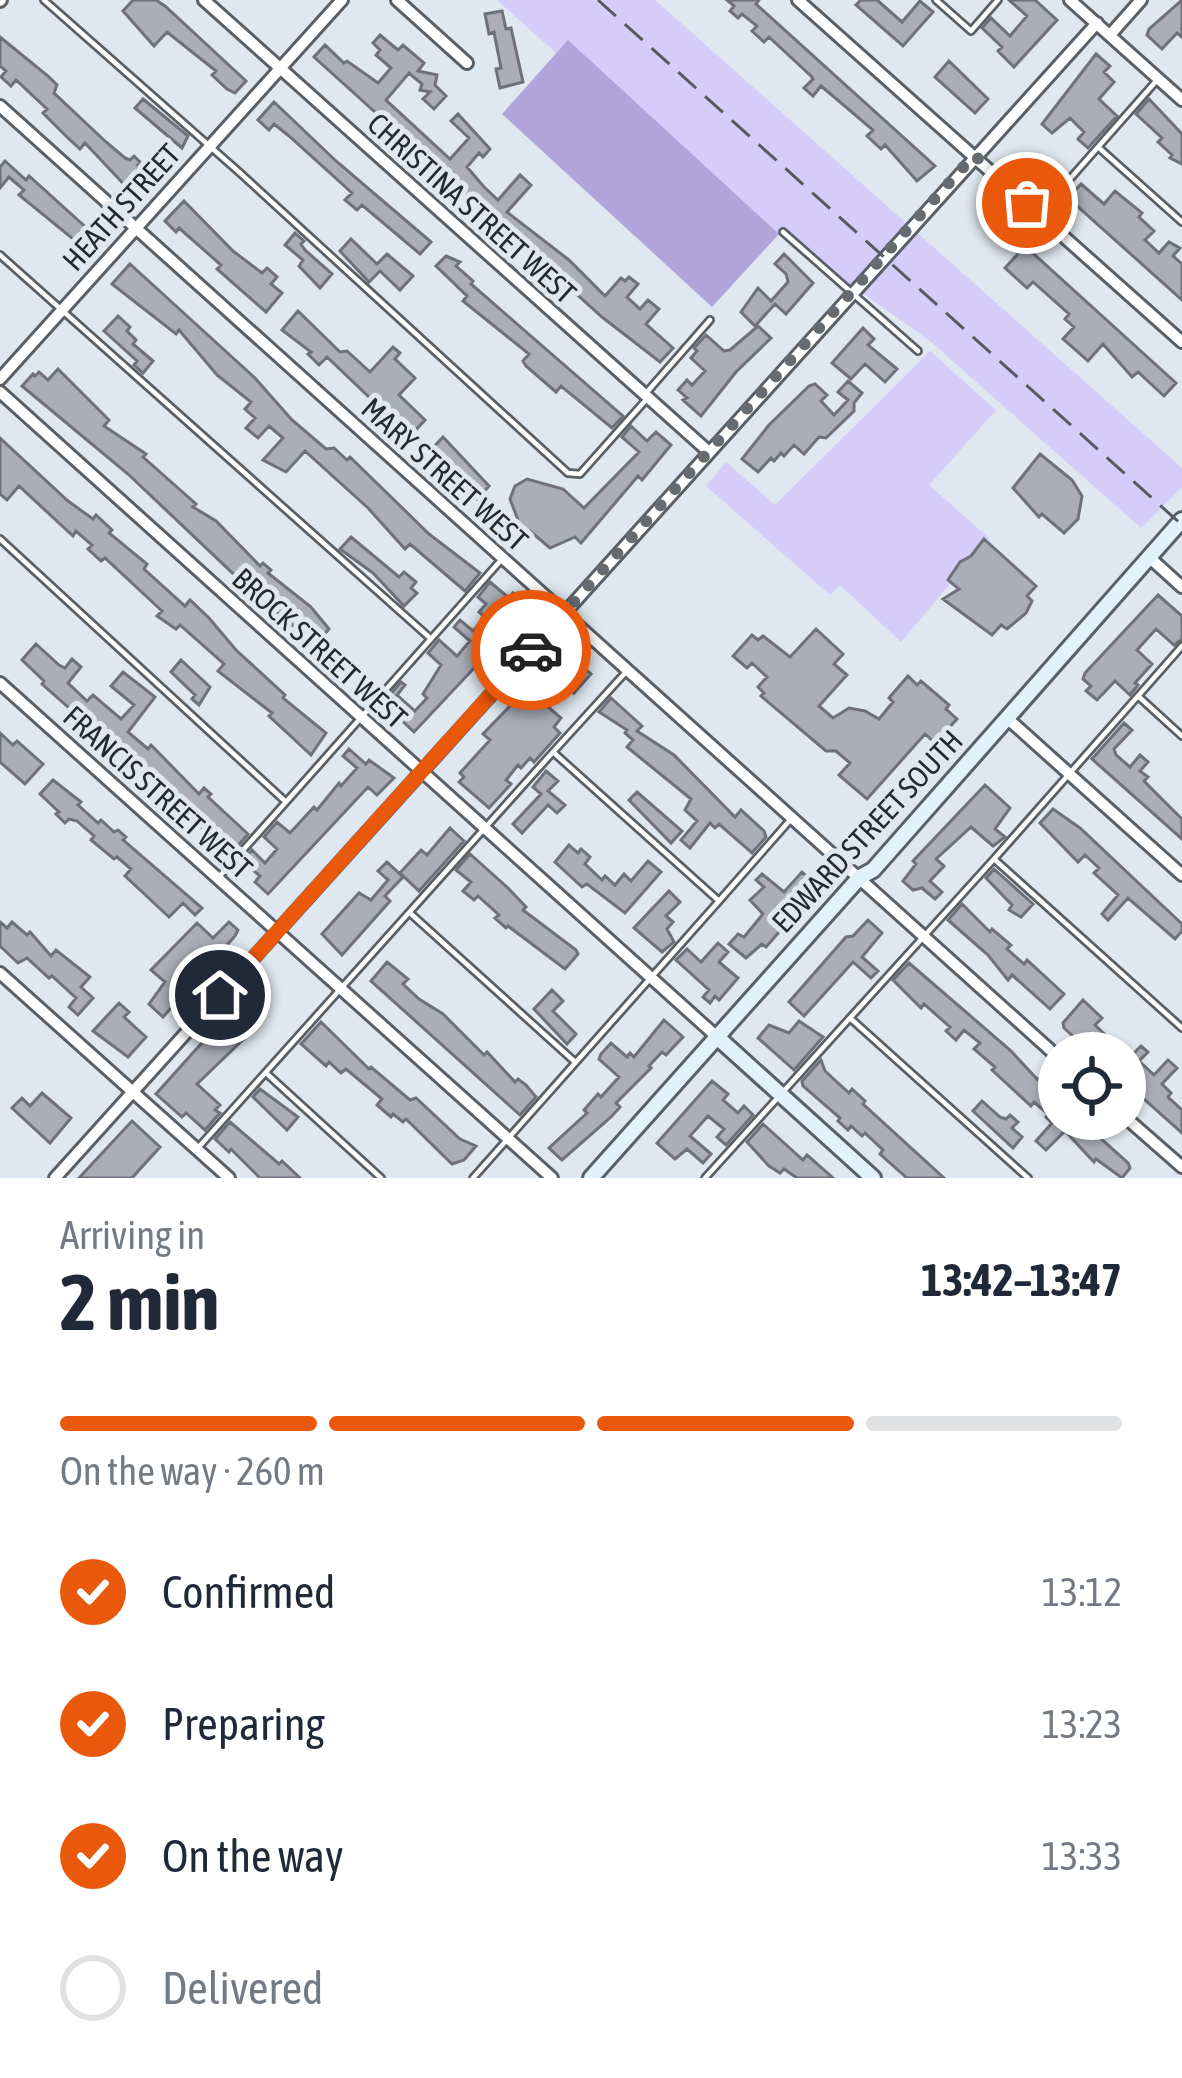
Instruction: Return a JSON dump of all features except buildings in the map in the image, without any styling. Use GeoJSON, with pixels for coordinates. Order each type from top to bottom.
{"type":"FeatureCollection","features":[{"type":"Feature","properties":{"kind":"main road","name":"EDWARD STREET SOUTH"},"geometry":{"type":"LineString","coordinates":[[591,1178],[860,877],[873,870],[1182,520]]}},
{"type":"Feature","properties":{"kind":"main road"},"geometry":{"type":"LineString","coordinates":[[716,1036],[873,1178]]}},
{"type":"Feature","properties":{"kind":"street","name":"CHRISTINA STREET WEST"},"geometry":{"type":"LineString","coordinates":[[204,0],[709,452]]}},
{"type":"Feature","properties":{"kind":"street","name":"HEATH STREET"},"geometry":{"type":"LineString","coordinates":[[0,379],[342,0]]}},
{"type":"Feature","properties":{"kind":"street"},"geometry":{"type":"LineString","coordinates":[[397,0],[467,63]]}},
{"type":"Feature","properties":{"kind":"street"},"geometry":{"type":"LineString","coordinates":[[798,0],[1182,342]]}},
{"type":"Feature","properties":{"kind":"street"},"geometry":{"type":"LineString","coordinates":[[1070,0],[1180,94]]}},
{"type":"Feature","properties":{"kind":"street"},"geometry":{"type":"LineString","coordinates":[[1110,35],[1142,0]]}},
{"type":"Feature","properties":{"kind":"street"},"geometry":{"type":"LineString","coordinates":[[55,1178],[1097,23]]}},
{"type":"Feature","properties":{"kind":"street","name":"MARY STREET WEST"},"geometry":{"type":"LineString","coordinates":[[0,106],[1038,1039]]}},
{"type":"Feature","properties":{"kind":"street","name":"BROCK STREET WEST"},"geometry":{"type":"LineString","coordinates":[[0,392],[716,1036]]}},
{"type":"Feature","properties":{"kind":"street"},"geometry":{"type":"LineString","coordinates":[[1149,557],[1182,586]]}},
{"type":"Feature","properties":{"kind":"street","name":"FRANCIS STREET WEST"},"geometry":{"type":"LineString","coordinates":[[0,682],[552,1178]]}},
{"type":"Feature","properties":{"kind":"street"},"geometry":{"type":"LineString","coordinates":[[1007,718],[1182,875]]}},
{"type":"Feature","properties":{"kind":"street"},"geometry":{"type":"LineString","coordinates":[[0,973],[229,1178]]}},
{"type":"Feature","properties":{"kind":"street"},"geometry":{"type":"LineString","coordinates":[[1146,1135],[1182,1167]]}},
{"type":"Feature","properties":{"kind":"lane"},"geometry":{"type":"LineString","coordinates":[[44,0],[568,473],[580,474],[710,320]]}},
{"type":"Feature","properties":{"kind":"lane"},"geometry":{"type":"LineString","coordinates":[[936,0],[970,31],[998,0]]}},
{"type":"Feature","properties":{"kind":"lane"},"geometry":{"type":"LineString","coordinates":[[1039,214],[1158,79]]}},
{"type":"Feature","properties":{"kind":"lane"},"geometry":{"type":"LineString","coordinates":[[1098,147],[1182,222]]}},
{"type":"Feature","properties":{"kind":"lane"},"geometry":{"type":"LineString","coordinates":[[783,232],[918,351]]}},
{"type":"Feature","properties":{"kind":"lane"},"geometry":{"type":"LineString","coordinates":[[0,255],[430,638]]}},
{"type":"Feature","properties":{"kind":"lane"},"geometry":{"type":"LineString","coordinates":[[0,539],[286,802]]}},
{"type":"Feature","properties":{"kind":"lane"},"geometry":{"type":"LineString","coordinates":[[218,878],[502,559]]}},
{"type":"Feature","properties":{"kind":"lane"},"geometry":{"type":"LineString","coordinates":[[705,1178],[1182,646]]}},
{"type":"Feature","properties":{"kind":"lane"},"geometry":{"type":"LineString","coordinates":[[197,1149],[629,669]]}},
{"type":"Feature","properties":{"kind":"lane"},"geometry":{"type":"LineString","coordinates":[[1138,696],[1182,736]]}},
{"type":"Feature","properties":{"kind":"lane"},"geometry":{"type":"LineString","coordinates":[[554,752],[719,901]]}},
{"type":"Feature","properties":{"kind":"lane"},"geometry":{"type":"LineString","coordinates":[[473,1178],[794,816]]}},
{"type":"Feature","properties":{"kind":"lane"},"geometry":{"type":"LineString","coordinates":[[994,860],[1182,1028]]}},
{"type":"Feature","properties":{"kind":"lane"},"geometry":{"type":"LineString","coordinates":[[410,913],[576,1062]]}},
{"type":"Feature","properties":{"kind":"lane"},"geometry":{"type":"LineString","coordinates":[[850,1018],[1028,1178]]}},
{"type":"Feature","properties":{"kind":"lane"},"geometry":{"type":"LineString","coordinates":[[266,1073],[381,1178]]}},
{"type":"Feature","properties":{"kind":"shaded area"},"geometry":{"type":"Polygon","coordinates":[[[497,0],[655,0],[1182,468],[1182,487],[1141,528],[930,341],[779,234],[568,41],[556,53],[497,0]]]}},
{"type":"Feature","properties":{"kind":"shaded area"},"geometry":{"type":"Polygon","coordinates":[[[568,40],[779,234],[712,307],[502,114],[568,40]]]}},
{"type":"Feature","properties":{"kind":"shaded area"},"geometry":{"type":"Polygon","coordinates":[[[930,351],[996,410],[929,485],[989,538],[901,642],[840,585],[830,595],[706,486],[726,462],[775,505],[930,351]]]}},
{"type":"Feature","properties":{"kind":"railway"},"geometry":{"type":"LineString","coordinates":[[598,0],[1182,525]]}},
{"type":"Feature","properties":{"kind":"way so far"},"geometry":{"type":"LineString","coordinates":[[531,650],[974,155],[1027,203]]}},
{"type":"Feature","properties":{"kind":"route"},"geometry":{"type":"LineString","coordinates":[[220,995],[531,650]]}}]}
